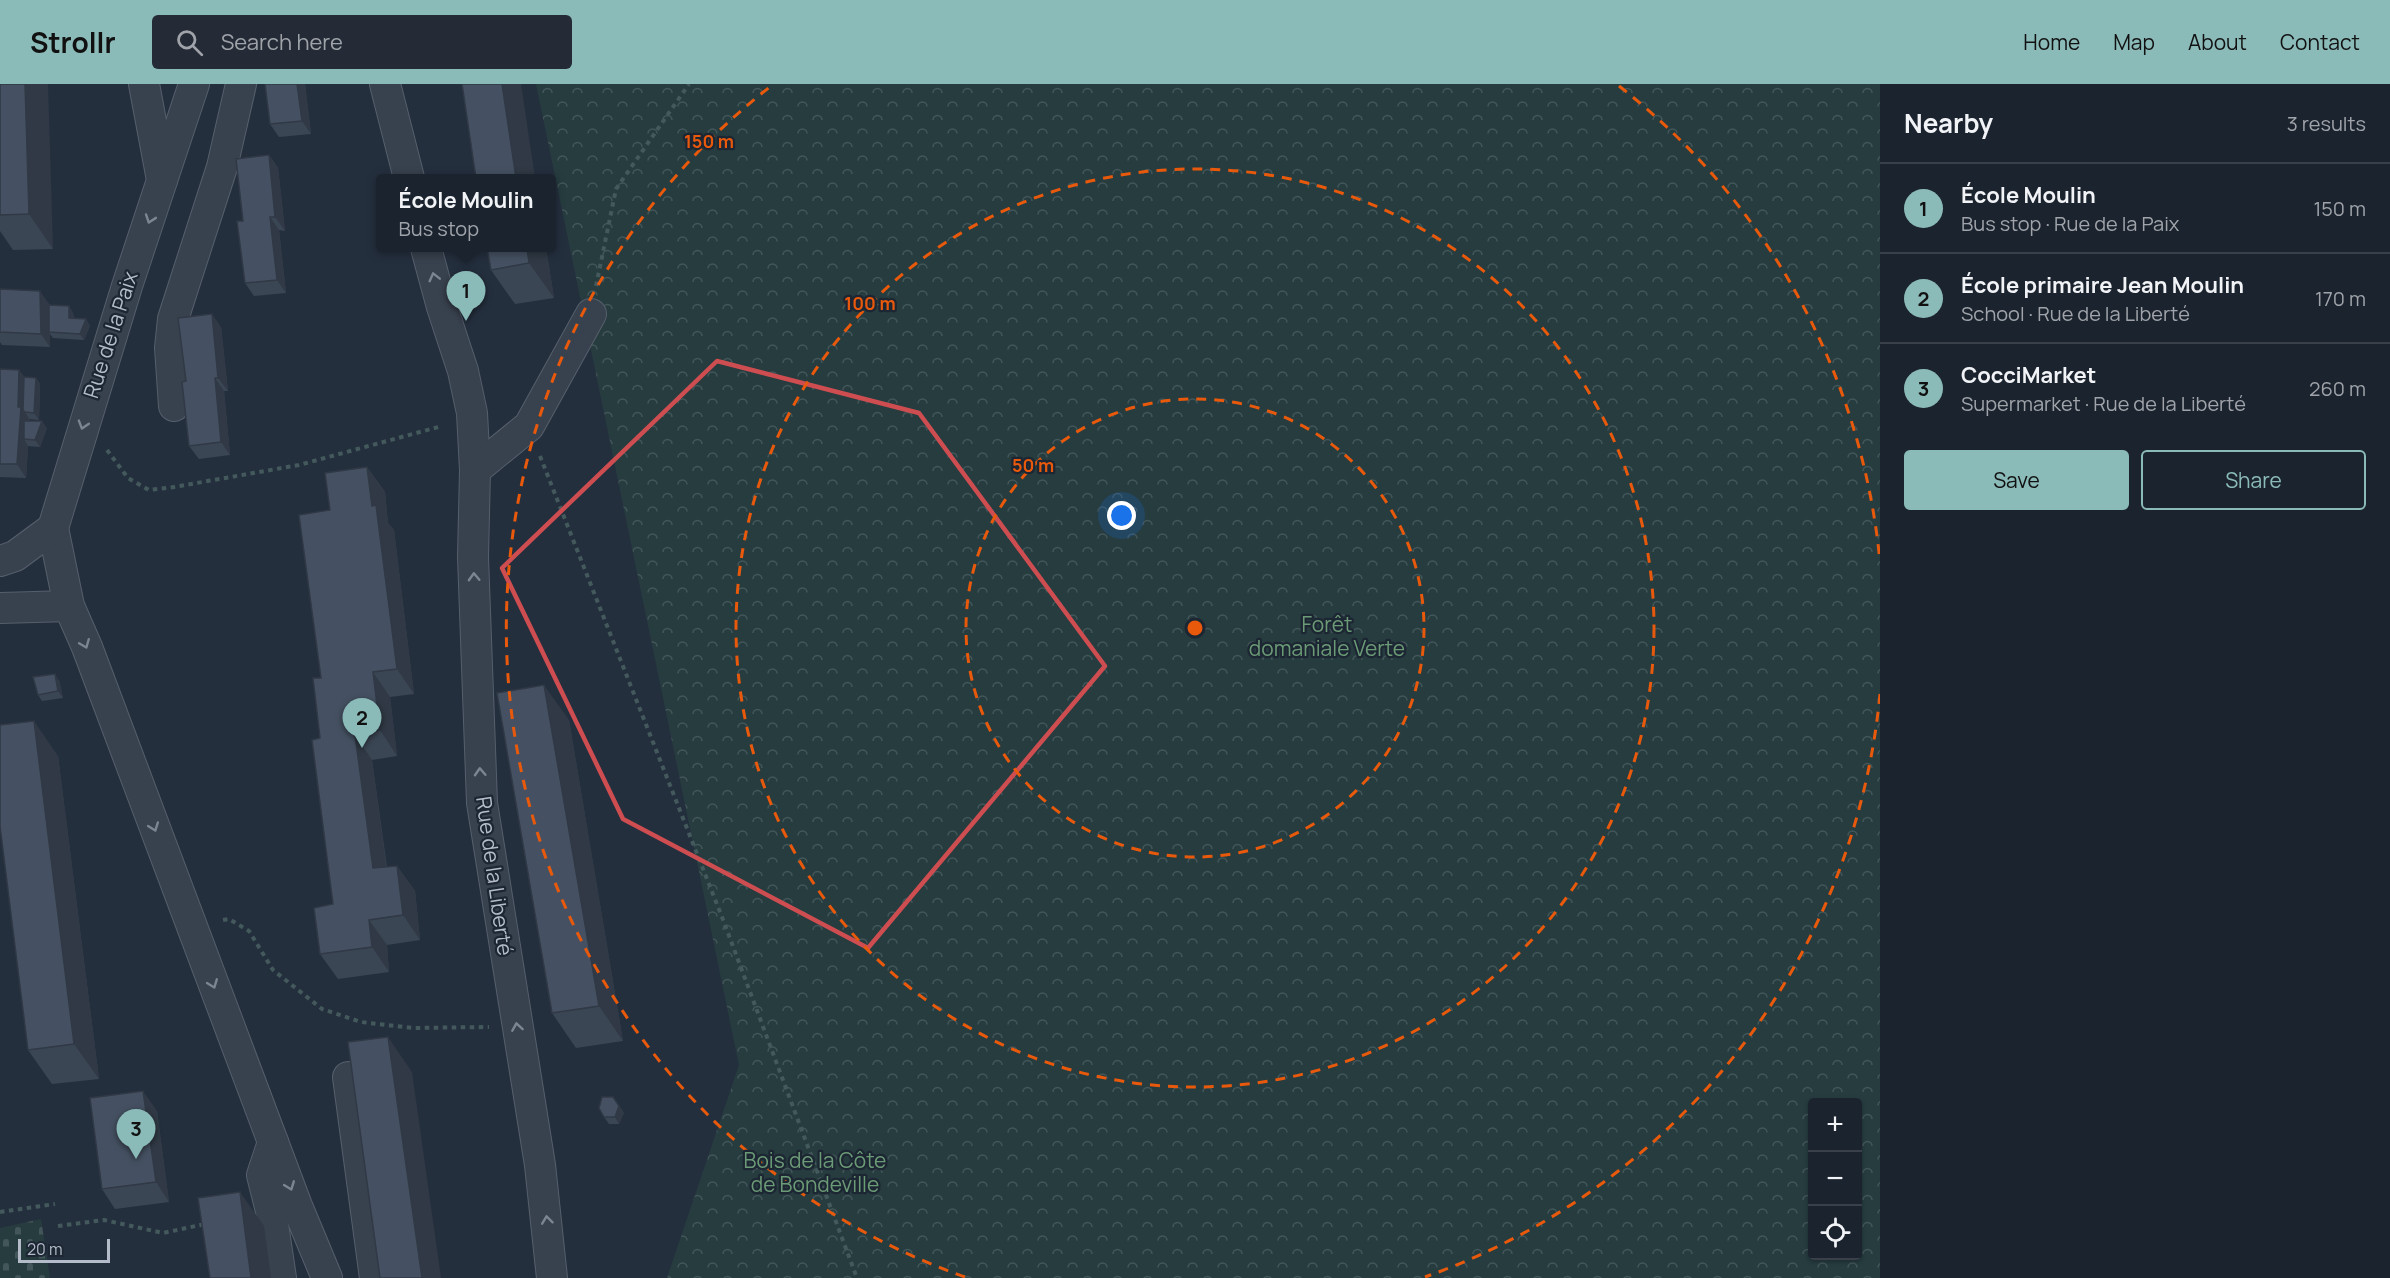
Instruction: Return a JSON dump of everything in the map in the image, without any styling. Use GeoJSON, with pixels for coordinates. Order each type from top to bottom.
{"type":"FeatureCollection","features":[{"type":"Feature","properties":{"kind":"street"},"geometry":{"type":"LineString","coordinates":[[144,84],[162,183]]}},
{"type":"Feature","properties":{"kind":"street","name":"Rue de la Paix"},"geometry":{"type":"LineString","coordinates":[[53,528],[84,421],[194,84]]}},
{"type":"Feature","properties":{"kind":"street"},"geometry":{"type":"LineString","coordinates":[[174,406],[170,348],[173,319],[222,167],[242,84]]}},
{"type":"Feature","properties":{"kind":"street"},"geometry":{"type":"LineString","coordinates":[[392,92],[408,174]]}},
{"type":"Feature","properties":{"kind":"street"},"geometry":{"type":"LineString","coordinates":[[427,252],[463,371],[472,413],[475,470]]}},
{"type":"Feature","properties":{"kind":"street"},"geometry":{"type":"LineString","coordinates":[[475,470],[529,426],[591,314]]}},
{"type":"Feature","properties":{"kind":"street","name":"Rue de la Liberté"},"geometry":{"type":"LineString","coordinates":[[475,470],[473,557],[482,803],[516,1027],[540,1165],[552,1278]]}},
{"type":"Feature","properties":{"kind":"street"},"geometry":{"type":"LineString","coordinates":[[0,561],[15,556],[53,528],[69,606],[87,647],[273,1142],[327,1278]]}},
{"type":"Feature","properties":{"kind":"street"},"geometry":{"type":"LineString","coordinates":[[0,608],[69,606]]}},
{"type":"Feature","properties":{"kind":"street"},"geometry":{"type":"LineString","coordinates":[[348,1077],[375,1278]]}},
{"type":"Feature","properties":{"kind":"street"},"geometry":{"type":"LineString","coordinates":[[273,1142],[262,1175],[271,1211],[281,1278]]}},
{"type":"Feature","properties":{"kind":"path"},"geometry":{"type":"LineString","coordinates":[[591,314],[616,189],[689,84]]}},
{"type":"Feature","properties":{"kind":"path"},"geometry":{"type":"LineString","coordinates":[[84,421],[128,478],[149,490],[174,488],[299,465],[434,430],[472,413]]}},
{"type":"Feature","properties":{"kind":"path"},"geometry":{"type":"LineString","coordinates":[[529,426],[722,917],[857,1278]]}},
{"type":"Feature","properties":{"kind":"path"},"geometry":{"type":"LineString","coordinates":[[192,929],[230,919],[249,932],[273,970],[314,1003],[322,1009],[362,1022],[413,1028],[516,1027]]}},
{"type":"Feature","properties":{"kind":"path"},"geometry":{"type":"LineString","coordinates":[[0,1212],[55,1204]]}},
{"type":"Feature","properties":{"kind":"path"},"geometry":{"type":"LineString","coordinates":[[58,1226],[104,1220],[163,1233],[206,1224]]}},
{"type":"Feature","properties":{"kind":"highlighted area"},"geometry":{"type":"Polygon","coordinates":[[[717,361],[919,413],[1105,666],[868,948],[623,819],[502,568],[717,361]]]}},
{"type":"Feature","properties":{"kind":"green space","name":"Forêt domaniale Verte"},"geometry":{"type":"Polygon","coordinates":[[[536,84],[1880,84],[1880,1278],[667,1278],[739,1065],[536,84]]]}},
{"type":"Feature","properties":{"kind":"green space"},"geometry":{"type":"Polygon","coordinates":[[[41,1219],[50,1278],[0,1278],[0,1228],[41,1219]]]}},
{"type":"Feature","properties":{"kind":"building"},"geometry":{"type":"Polygon","coordinates":[[[0,84],[25,84],[29,214],[0,215],[0,84]]]}},
{"type":"Feature","properties":{"kind":"building"},"geometry":{"type":"Polygon","coordinates":[[[265,84],[297,84],[302,121],[270,124],[265,84]]]}},
{"type":"Feature","properties":{"kind":"building"},"geometry":{"type":"Polygon","coordinates":[[[462,84],[502,84],[515,174],[475,174],[462,84]]]}},
{"type":"Feature","properties":{"kind":"building"},"geometry":{"type":"Polygon","coordinates":[[[269,155],[275,217],[270,217],[277,280],[245,283],[237,221],[243,221],[236,159],[269,155]]]}},
{"type":"Feature","properties":{"kind":"building"},"geometry":{"type":"Polygon","coordinates":[[[488,252],[528,252],[529,263],[491,270],[488,252]]]}},
{"type":"Feature","properties":{"kind":"building"},"geometry":{"type":"Polygon","coordinates":[[[0,289],[40,291],[41,334],[0,332],[0,289]]]}},
{"type":"Feature","properties":{"kind":"building"},"geometry":{"type":"Polygon","coordinates":[[[49,305],[69,306],[69,318],[86,319],[80,334],[49,332],[49,305]]]}},
{"type":"Feature","properties":{"kind":"building"},"geometry":{"type":"Polygon","coordinates":[[[212,314],[221,442],[189,446],[182,382],[186,381],[178,318],[212,314]]]}},
{"type":"Feature","properties":{"kind":"building"},"geometry":{"type":"Polygon","coordinates":[[[0,369],[19,370],[18,407],[21,407],[17,464],[0,464],[0,369]]]}},
{"type":"Feature","properties":{"kind":"building"},"geometry":{"type":"Polygon","coordinates":[[[24,377],[36,378],[34,413],[23,410],[24,377]]]}},
{"type":"Feature","properties":{"kind":"building"},"geometry":{"type":"Polygon","coordinates":[[[24,421],[42,421],[35,440],[24,439],[24,421]]]}},
{"type":"Feature","properties":{"kind":"building"},"geometry":{"type":"Polygon","coordinates":[[[367,467],[372,506],[376,505],[397,669],[373,672],[380,730],[355,735],[373,868],[397,866],[403,915],[369,920],[372,947],[320,954],[314,908],[333,904],[312,740],[320,738],[313,678],[321,678],[299,515],[330,510],[325,473],[367,467]]]}},
{"type":"Feature","properties":{"kind":"building"},"geometry":{"type":"Polygon","coordinates":[[[55,674],[58,691],[38,695],[33,677],[55,674]]]}},
{"type":"Feature","properties":{"kind":"building"},"geometry":{"type":"Polygon","coordinates":[[[544,685],[599,1006],[552,1013],[497,693],[544,685]]]}},
{"type":"Feature","properties":{"kind":"building"},"geometry":{"type":"Polygon","coordinates":[[[34,721],[74,1044],[28,1050],[0,826],[0,725],[34,721]]]}},
{"type":"Feature","properties":{"kind":"building"},"geometry":{"type":"Polygon","coordinates":[[[388,1037],[422,1278],[380,1278],[348,1042],[388,1037]]]}},
{"type":"Feature","properties":{"kind":"building"},"geometry":{"type":"Polygon","coordinates":[[[143,1091],[156,1182],[102,1189],[90,1098],[143,1091]]]}},
{"type":"Feature","properties":{"kind":"building"},"geometry":{"type":"Polygon","coordinates":[[[602,1097],[613,1097],[619,1106],[615,1117],[604,1117],[599,1108],[602,1097]]]}},
{"type":"Feature","properties":{"kind":"building"},"geometry":{"type":"Polygon","coordinates":[[[240,1192],[251,1278],[210,1278],[198,1198],[240,1192]]]}},
{"type":"Feature","properties":{"kind":"place","name":"École Moulin"},"geometry":{"type":"Point","coordinates":[466,321]}},
{"type":"Feature","properties":{"kind":"place","name":"École primaire Jean Moulin"},"geometry":{"type":"Point","coordinates":[362,748]}},
{"type":"Feature","properties":{"kind":"place","name":"CocciMarket"},"geometry":{"type":"Point","coordinates":[136,1159]}},
{"type":"Feature","properties":{"kind":"park label","name":"Bois de la Côte de Bondeville"},"geometry":{"type":"Point","coordinates":[815,1173]}}]}
